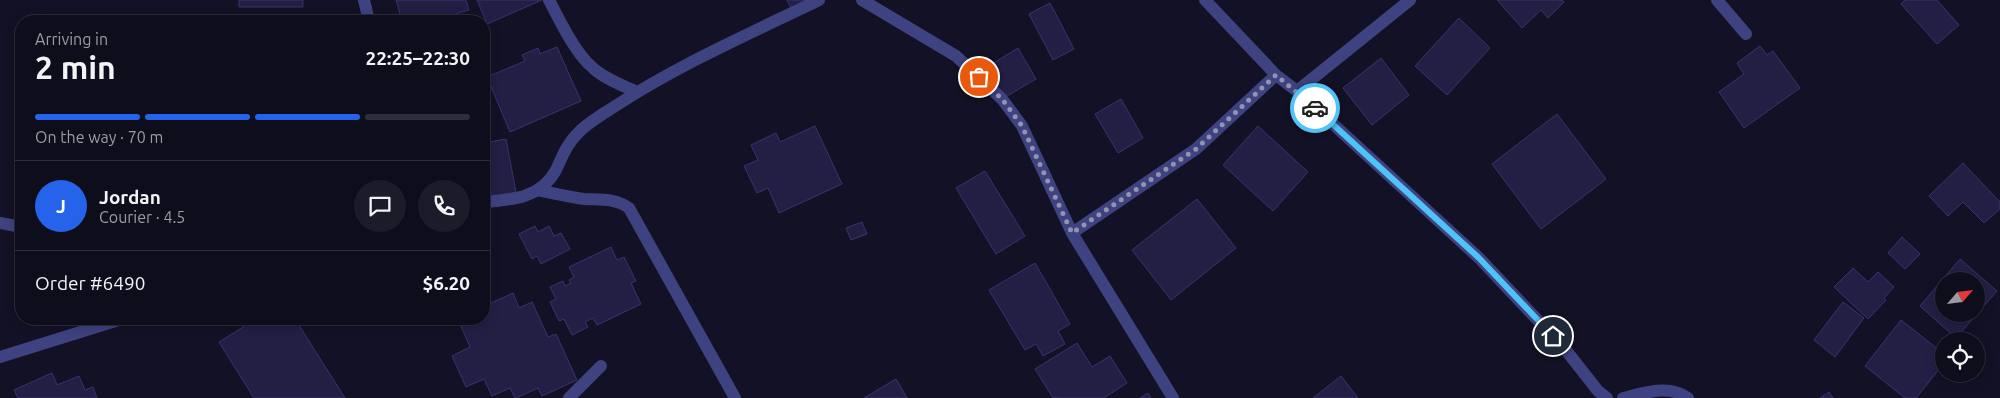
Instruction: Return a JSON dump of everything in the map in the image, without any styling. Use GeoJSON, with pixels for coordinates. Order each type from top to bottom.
{"type":"FeatureCollection","features":[{"type":"Feature","properties":{"kind":"street"},"geometry":{"type":"LineString","coordinates":[[364,0],[368,15]]}},
{"type":"Feature","properties":{"kind":"street"},"geometry":{"type":"LineString","coordinates":[[549,0],[570,38],[592,68],[612,81],[637,92]]}},
{"type":"Feature","properties":{"kind":"street"},"geometry":{"type":"LineString","coordinates":[[490,202],[512,200],[524,197],[537,190],[551,179],[567,146],[576,134],[637,92],[819,0]]}},
{"type":"Feature","properties":{"kind":"street"},"geometry":{"type":"LineString","coordinates":[[862,0],[956,56],[1002,99],[1022,126],[1072,233],[1173,398]]}},
{"type":"Feature","properties":{"kind":"street"},"geometry":{"type":"LineString","coordinates":[[1205,0],[1276,75],[1297,91],[1479,258],[1565,349],[1598,391],[1607,398]]}},
{"type":"Feature","properties":{"kind":"street"},"geometry":{"type":"LineString","coordinates":[[1297,91],[1410,0]]}},
{"type":"Feature","properties":{"kind":"street"},"geometry":{"type":"LineString","coordinates":[[1717,0],[1746,34]]}},
{"type":"Feature","properties":{"kind":"street"},"geometry":{"type":"LineString","coordinates":[[1072,233],[1196,149],[1276,75]]}},
{"type":"Feature","properties":{"kind":"street"},"geometry":{"type":"LineString","coordinates":[[537,190],[583,199],[613,200],[623,203],[629,208],[735,398]]}},
{"type":"Feature","properties":{"kind":"street"},"geometry":{"type":"LineString","coordinates":[[0,223],[15,226]]}},
{"type":"Feature","properties":{"kind":"street"},"geometry":{"type":"LineString","coordinates":[[0,356],[102,325]]}},
{"type":"Feature","properties":{"kind":"street"},"geometry":{"type":"LineString","coordinates":[[569,398],[601,366]]}},
{"type":"Feature","properties":{"kind":"street"},"geometry":{"type":"LineString","coordinates":[[1624,398],[1656,390],[1679,393],[1688,398]]}},
{"type":"Feature","properties":{"kind":"building"},"geometry":{"type":"Polygon","coordinates":[[[239,0],[303,0],[303,7],[239,7],[239,0]]]}},
{"type":"Feature","properties":{"kind":"building"},"geometry":{"type":"Polygon","coordinates":[[[396,0],[466,0],[469,10],[452,15],[400,15],[396,0]]]}},
{"type":"Feature","properties":{"kind":"building"},"geometry":{"type":"Polygon","coordinates":[[[477,0],[542,0],[490,23],[490,15],[483,15],[477,0]]]}},
{"type":"Feature","properties":{"kind":"building"},"geometry":{"type":"Polygon","coordinates":[[[787,0],[812,0],[792,10],[787,0]]]}},
{"type":"Feature","properties":{"kind":"building"},"geometry":{"type":"Polygon","coordinates":[[[1497,0],[1562,0],[1564,2],[1548,18],[1541,10],[1522,28],[1497,0]]]}},
{"type":"Feature","properties":{"kind":"building"},"geometry":{"type":"Polygon","coordinates":[[[1905,0],[1937,0],[1959,25],[1937,44],[1901,4],[1905,0]]]}},
{"type":"Feature","properties":{"kind":"building"},"geometry":{"type":"Polygon","coordinates":[[[1050,3],[1074,49],[1053,60],[1029,14],[1050,3]]]}},
{"type":"Feature","properties":{"kind":"building"},"geometry":{"type":"Polygon","coordinates":[[[1459,18],[1490,48],[1447,95],[1415,66],[1459,18]]]}},
{"type":"Feature","properties":{"kind":"building"},"geometry":{"type":"Polygon","coordinates":[[[1760,46],[1767,55],[1773,51],[1800,88],[1744,128],[1719,92],[1744,74],[1737,63],[1760,46]]]}},
{"type":"Feature","properties":{"kind":"building"},"geometry":{"type":"Polygon","coordinates":[[[557,47],[581,101],[510,132],[490,84],[490,76],[525,61],[522,55],[538,48],[540,54],[557,47]]]}},
{"type":"Feature","properties":{"kind":"building"},"geometry":{"type":"Polygon","coordinates":[[[1018,48],[1036,79],[1002,99],[984,69],[1018,48]]]}},
{"type":"Feature","properties":{"kind":"building"},"geometry":{"type":"Polygon","coordinates":[[[1381,58],[1409,95],[1372,125],[1343,88],[1381,58]]]}},
{"type":"Feature","properties":{"kind":"building"},"geometry":{"type":"Polygon","coordinates":[[[1121,99],[1143,138],[1118,153],[1095,114],[1121,99]]]}},
{"type":"Feature","properties":{"kind":"building"},"geometry":{"type":"Polygon","coordinates":[[[1557,114],[1606,179],[1541,229],[1492,164],[1557,114]]]}},
{"type":"Feature","properties":{"kind":"building"},"geometry":{"type":"Polygon","coordinates":[[[815,126],[842,184],[779,213],[768,188],[757,193],[744,166],[758,160],[751,145],[776,133],[780,142],[815,126]]]}},
{"type":"Feature","properties":{"kind":"building"},"geometry":{"type":"Polygon","coordinates":[[[1258,126],[1308,172],[1273,211],[1223,165],[1258,126]]]}},
{"type":"Feature","properties":{"kind":"building"},"geometry":{"type":"Polygon","coordinates":[[[506,139],[516,192],[490,197],[490,142],[506,139]]]}},
{"type":"Feature","properties":{"kind":"building"},"geometry":{"type":"Polygon","coordinates":[[[1963,163],[2000,202],[2000,209],[1984,223],[1963,202],[1948,216],[1929,196],[1963,163]]]}},
{"type":"Feature","properties":{"kind":"building"},"geometry":{"type":"Polygon","coordinates":[[[985,171],[1025,236],[996,254],[956,188],[985,171]]]}},
{"type":"Feature","properties":{"kind":"building"},"geometry":{"type":"Polygon","coordinates":[[[1197,199],[1236,248],[1171,300],[1132,250],[1197,199]]]}},
{"type":"Feature","properties":{"kind":"building"},"geometry":{"type":"Polygon","coordinates":[[[862,222],[867,234],[851,240],[846,228],[862,222]]]}},
{"type":"Feature","properties":{"kind":"building"},"geometry":{"type":"Polygon","coordinates":[[[535,226],[538,232],[549,226],[554,236],[561,233],[570,249],[541,264],[537,256],[532,259],[519,234],[535,226]]]}},
{"type":"Feature","properties":{"kind":"building"},"geometry":{"type":"Polygon","coordinates":[[[1902,237],[1920,254],[1905,269],[1888,253],[1902,237]]]}},
{"type":"Feature","properties":{"kind":"building"},"geometry":{"type":"Polygon","coordinates":[[[611,247],[617,260],[624,257],[636,281],[631,283],[641,304],[597,325],[593,318],[585,322],[588,327],[572,335],[564,319],[559,321],[550,302],[556,299],[550,287],[563,281],[565,286],[571,283],[569,280],[574,277],[569,267],[611,247]]]}},
{"type":"Feature","properties":{"kind":"building"},"geometry":{"type":"Polygon","coordinates":[[[1960,259],[1975,272],[1949,272],[1960,259]]]}},
{"type":"Feature","properties":{"kind":"building"},"geometry":{"type":"Polygon","coordinates":[[[1035,263],[1070,324],[1058,331],[1065,344],[1043,356],[1036,344],[1025,350],[989,290],[1035,263]]]}},
{"type":"Feature","properties":{"kind":"building"},"geometry":{"type":"Polygon","coordinates":[[[1853,268],[1868,282],[1878,272],[1894,287],[1884,298],[1886,300],[1868,319],[1834,287],[1853,268]]]}},
{"type":"Feature","properties":{"kind":"building"},"geometry":{"type":"Polygon","coordinates":[[[1985,281],[1997,291],[1985,305],[1985,281]]]}},
{"type":"Feature","properties":{"kind":"building"},"geometry":{"type":"Polygon","coordinates":[[[1935,288],[1935,319],[1920,306],[1935,288]]]}},
{"type":"Feature","properties":{"kind":"building"},"geometry":{"type":"Polygon","coordinates":[[[513,293],[519,308],[532,302],[548,337],[556,334],[577,380],[542,396],[538,388],[516,398],[510,388],[492,396],[484,379],[466,387],[452,356],[470,347],[460,325],[490,325],[490,303],[513,293]]]}},
{"type":"Feature","properties":{"kind":"building"},"geometry":{"type":"Polygon","coordinates":[[[1843,302],[1864,318],[1835,357],[1814,340],[1843,302]]]}},
{"type":"Feature","properties":{"kind":"building"},"geometry":{"type":"Polygon","coordinates":[[[1901,320],[1935,347],[1935,374],[1916,398],[1905,398],[1865,366],[1901,320]]]}},
{"type":"Feature","properties":{"kind":"building"},"geometry":{"type":"Polygon","coordinates":[[[1938,322],[1970,322],[1961,332],[1949,332],[1938,322]]]}},
{"type":"Feature","properties":{"kind":"building"},"geometry":{"type":"Polygon","coordinates":[[[246,325],[299,325],[345,398],[254,398],[219,342],[246,325]]]}},
{"type":"Feature","properties":{"kind":"building"},"geometry":{"type":"Polygon","coordinates":[[[1077,343],[1092,367],[1110,356],[1127,383],[1104,398],[1053,398],[1035,369],[1077,343]]]}},
{"type":"Feature","properties":{"kind":"building"},"geometry":{"type":"Polygon","coordinates":[[[52,373],[57,385],[79,376],[85,390],[93,387],[97,398],[18,398],[14,390],[52,373]]]}},
{"type":"Feature","properties":{"kind":"building"},"geometry":{"type":"Polygon","coordinates":[[[1341,376],[1358,398],[1313,398],[1341,376]]]}},
{"type":"Feature","properties":{"kind":"building"},"geometry":{"type":"Polygon","coordinates":[[[896,379],[907,398],[864,398],[896,379]]]}},
{"type":"Feature","properties":{"kind":"building"},"geometry":{"type":"Polygon","coordinates":[[[1829,392],[1833,398],[1820,398],[1829,392]]]}},
{"type":"Feature","properties":{"kind":"building"},"geometry":{"type":"Polygon","coordinates":[[[1148,393],[1151,398],[1140,398],[1148,393]]]}},
{"type":"Feature","properties":{"kind":"way so far"},"geometry":{"type":"LineString","coordinates":[[979,77],[1002,99],[1022,126],[1072,233],[1196,149],[1276,75],[1315,108]]}},
{"type":"Feature","properties":{"kind":"route"},"geometry":{"type":"LineString","coordinates":[[1315,108],[1479,258],[1553,336]]}}]}
